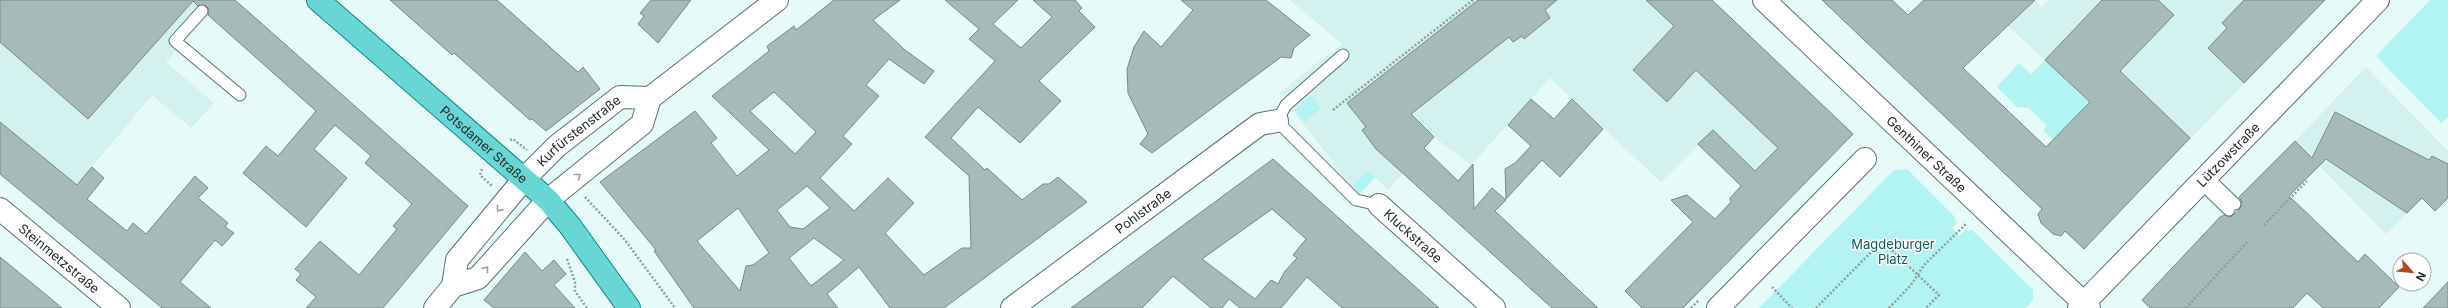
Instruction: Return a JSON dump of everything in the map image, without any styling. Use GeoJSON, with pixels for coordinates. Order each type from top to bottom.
{"type":"FeatureCollection","features":[{"type":"Feature","properties":{"kind":"main road","name":"Potsdamer Straße"},"geometry":{"type":"LineString","coordinates":[[318,0],[548,200],[570,226],[629,308]]}},
{"type":"Feature","properties":{"kind":"street"},"geometry":{"type":"LineString","coordinates":[[435,308],[453,286],[478,278],[548,200],[642,124],[650,98],[778,0]]}},
{"type":"Feature","properties":{"kind":"street","name":"Genthiner Straße"},"geometry":{"type":"LineString","coordinates":[[1764,0],[2084,306]]}},
{"type":"Feature","properties":{"kind":"street","name":"Lützowstraße"},"geometry":{"type":"LineString","coordinates":[[2084,306],[2378,0]]}},
{"type":"Feature","properties":{"kind":"street","name":"Kurfürstenstraße"},"geometry":{"type":"LineString","coordinates":[[453,286],[457,260],[524,179],[557,146],[620,97],[650,98]]}},
{"type":"Feature","properties":{"kind":"street","name":"Pohlstraße"},"geometry":{"type":"LineString","coordinates":[[1012,308],[1260,124],[1277,121]]}},
{"type":"Feature","properties":{"kind":"street"},"geometry":{"type":"LineString","coordinates":[[1718,308],[1865,159]]}},
{"type":"Feature","properties":{"kind":"street","name":"Kluckstraße"},"geometry":{"type":"LineString","coordinates":[[1379,205],[1494,308]]}},
{"type":"Feature","properties":{"kind":"street","name":"Steinmetzstraße"},"geometry":{"type":"LineString","coordinates":[[0,209],[119,308]]}},
{"type":"Feature","properties":{"kind":"lane"},"geometry":{"type":"LineString","coordinates":[[202,11],[175,41],[240,95]]}},
{"type":"Feature","properties":{"kind":"lane"},"geometry":{"type":"LineString","coordinates":[[1277,121],[1286,105],[1343,55]]}},
{"type":"Feature","properties":{"kind":"lane","name":"Kluckstraße"},"geometry":{"type":"LineString","coordinates":[[1277,121],[1356,200],[1379,205]]}},
{"type":"Feature","properties":{"kind":"lane"},"geometry":{"type":"LineString","coordinates":[[2204,180],[2232,207]]}},
{"type":"Feature","properties":{"kind":"path"},"geometry":{"type":"LineString","coordinates":[[1333,110],[1473,0]]}},
{"type":"Feature","properties":{"kind":"path"},"geometry":{"type":"LineString","coordinates":[[2264,225],[2307,181]]}},
{"type":"Feature","properties":{"kind":"path"},"geometry":{"type":"LineString","coordinates":[[597,212],[625,240],[675,308]]}},
{"type":"Feature","properties":{"kind":"path"},"geometry":{"type":"LineString","coordinates":[[1889,308],[1911,285],[1917,274],[1967,223]]}},
{"type":"Feature","properties":{"kind":"path"},"geometry":{"type":"LineString","coordinates":[[2186,308],[2249,240]]}},
{"type":"Feature","properties":{"kind":"path"},"geometry":{"type":"LineString","coordinates":[[1816,308],[1882,241],[1939,295],[1926,308]]}},
{"type":"Feature","properties":{"kind":"path"},"geometry":{"type":"LineString","coordinates":[[564,253],[575,282],[575,291],[587,308]]}},
{"type":"Feature","properties":{"kind":"path"},"geometry":{"type":"LineString","coordinates":[[1772,288],[1792,308]]}},
{"type":"Feature","properties":{"kind":"shaded area"},"geometry":{"type":"Polygon","coordinates":[[[0,0],[222,0],[166,62],[214,103],[191,128],[152,95],[51,216],[0,174],[0,0]]]}},
{"type":"Feature","properties":{"kind":"shaded area"},"geometry":{"type":"Polygon","coordinates":[[[1290,0],[1712,0],[1854,134],[1787,202],[1713,130],[1661,182],[1550,78],[1471,165],[1434,137],[1388,190],[1375,177],[1359,195],[1279,93],[1342,44],[1290,0]]]}},
{"type":"Feature","properties":{"kind":"shaded area"},"geometry":{"type":"Polygon","coordinates":[[[2035,0],[2041,7],[2049,0],[2325,0],[2084,249],[2014,182],[2090,102],[2007,25],[2035,0]]]}},
{"type":"Feature","properties":{"kind":"shaded area"},"geometry":{"type":"Polygon","coordinates":[[[2366,67],[2448,151],[2448,173],[2386,234],[2295,141],[2366,67]]]}},
{"type":"Feature","properties":{"kind":"green space"},"geometry":{"type":"Polygon","coordinates":[[[2430,0],[2448,0],[2448,117],[2441,123],[2376,56],[2430,0]]]}},
{"type":"Feature","properties":{"kind":"green space"},"geometry":{"type":"Polygon","coordinates":[[[2045,60],[2090,102],[2053,140],[2043,130],[2047,126],[2029,108],[2017,107],[1997,87],[2019,63],[2031,74],[2045,60]]]}},
{"type":"Feature","properties":{"kind":"green space"},"geometry":{"type":"Polygon","coordinates":[[[1311,95],[1321,108],[1305,121],[1295,109],[1311,95]]]}},
{"type":"Feature","properties":{"kind":"green space","name":"Magdeburger Platz"},"geometry":{"type":"Polygon","coordinates":[[[1907,169],[1956,218],[1954,220],[1957,223],[1952,228],[1959,236],[1966,229],[1968,232],[1971,229],[2033,290],[2033,300],[2026,308],[1759,308],[1894,170],[1907,169]]]}},
{"type":"Feature","properties":{"kind":"green space"},"geometry":{"type":"Polygon","coordinates":[[[1367,171],[1375,177],[1359,195],[1353,184],[1367,171]]]}},
{"type":"Feature","properties":{"kind":"building"},"geometry":{"type":"Polygon","coordinates":[[[0,0],[235,0],[468,206],[383,308],[306,308],[316,297],[296,280],[301,274],[295,269],[320,241],[359,275],[397,229],[393,226],[412,204],[365,163],[371,156],[335,125],[314,149],[347,178],[306,227],[243,173],[266,146],[278,156],[316,111],[208,15],[209,9],[206,6],[198,6],[193,1],[88,119],[0,42],[0,0]]]}},
{"type":"Feature","properties":{"kind":"building"},"geometry":{"type":"Polygon","coordinates":[[[390,0],[497,0],[578,72],[583,67],[600,89],[546,131],[532,119],[530,120],[454,53],[452,55],[390,0]]]}},
{"type":"Feature","properties":{"kind":"building"},"geometry":{"type":"Polygon","coordinates":[[[651,0],[691,0],[658,43],[638,24],[644,16],[640,13],[651,0]]]}},
{"type":"Feature","properties":{"kind":"building"},"geometry":{"type":"Polygon","coordinates":[[[834,0],[900,0],[873,20],[905,50],[934,71],[924,84],[889,59],[866,85],[879,96],[843,136],[852,144],[820,178],[854,211],[888,178],[914,203],[885,233],[924,275],[962,248],[971,248],[969,176],[925,137],[995,61],[969,39],[979,29],[945,0],[1018,0],[993,24],[1021,48],[1052,17],[1033,0],[1075,0],[1082,8],[1079,11],[1095,27],[1039,81],[1061,101],[1020,143],[978,107],[951,138],[985,170],[987,168],[1022,200],[1043,184],[1049,184],[1058,177],[1087,202],[944,308],[890,308],[859,267],[827,294],[838,308],[694,308],[654,251],[656,250],[600,182],[695,111],[717,138],[711,143],[737,176],[769,150],[712,96],[769,51],[767,46],[794,26],[796,30],[834,0]],[[774,92],[750,111],[795,154],[816,132],[774,92]],[[807,186],[777,210],[790,227],[803,229],[830,208],[807,186]],[[738,208],[697,241],[740,291],[746,266],[753,265],[769,253],[738,208]],[[814,238],[789,258],[811,286],[844,260],[814,238]]]}},
{"type":"Feature","properties":{"kind":"building"},"geometry":{"type":"Polygon","coordinates":[[[1181,0],[1266,0],[1310,35],[1294,48],[1291,58],[1281,57],[1152,153],[1140,144],[1148,134],[1128,93],[1127,69],[1134,47],[1144,31],[1161,47],[1193,10],[1181,0]]]}},
{"type":"Feature","properties":{"kind":"building"},"geometry":{"type":"Polygon","coordinates":[[[1478,0],[1557,0],[1545,10],[1550,18],[1524,39],[1522,36],[1513,42],[1509,37],[1411,114],[1434,137],[1424,148],[1458,181],[1473,164],[1474,209],[1492,188],[1506,200],[1495,211],[1598,308],[1552,308],[1376,149],[1362,130],[1366,127],[1347,103],[1478,0]]]}},
{"type":"Feature","properties":{"kind":"building"},"geometry":{"type":"Polygon","coordinates":[[[1646,0],[1712,0],[1853,134],[1683,308],[1642,308],[1625,291],[1693,222],[1671,200],[1687,195],[1715,219],[1731,202],[1730,198],[1741,186],[1698,144],[1713,130],[1755,171],[1778,148],[1696,70],[1667,102],[1633,70],[1674,26],[1646,0]]]}},
{"type":"Feature","properties":{"kind":"building"},"geometry":{"type":"Polygon","coordinates":[[[1822,0],[1892,0],[1908,15],[1924,0],[2035,0],[1963,68],[2046,147],[2090,102],[2045,60],[2102,0],[2158,0],[2174,15],[2120,71],[2190,138],[2084,249],[2065,231],[2061,236],[2053,234],[2041,223],[2038,214],[2042,209],[1822,0]]]}},
{"type":"Feature","properties":{"kind":"building"},"geometry":{"type":"Polygon","coordinates":[[[2244,0],[2325,0],[2244,83],[2208,48],[2227,28],[2222,23],[2244,0]]]}},
{"type":"Feature","properties":{"kind":"building"},"geometry":{"type":"Polygon","coordinates":[[[1531,99],[1554,119],[1572,99],[1603,129],[1560,177],[1542,160],[1506,199],[1505,169],[1515,163],[1531,146],[1508,125],[1531,99]]]}},
{"type":"Feature","properties":{"kind":"building"},"geometry":{"type":"Polygon","coordinates":[[[2335,112],[2429,160],[2432,156],[2448,164],[2448,198],[2435,211],[2422,198],[2407,213],[2326,159],[2289,196],[2358,262],[2365,254],[2392,280],[2392,292],[2394,292],[2379,308],[2323,308],[2307,293],[2293,308],[2150,308],[2142,300],[2220,217],[2224,215],[2231,217],[2240,209],[2242,202],[2239,197],[2295,141],[2312,158],[2335,112]]]}},
{"type":"Feature","properties":{"kind":"building"},"geometry":{"type":"Polygon","coordinates":[[[0,122],[77,185],[92,167],[104,178],[87,199],[127,231],[133,223],[146,234],[195,176],[208,188],[198,198],[228,223],[225,227],[234,233],[222,246],[215,240],[180,282],[211,308],[162,308],[0,174],[0,122]]]}},
{"type":"Feature","properties":{"kind":"building"},"geometry":{"type":"Polygon","coordinates":[[[1273,159],[1439,308],[1342,308],[1307,277],[1281,308],[1240,308],[1229,299],[1222,308],[1211,308],[1173,276],[1142,308],[1071,308],[1273,159]],[[1272,209],[1202,259],[1255,299],[1271,280],[1278,284],[1285,271],[1297,258],[1293,255],[1306,239],[1272,209]]]}},
{"type":"Feature","properties":{"kind":"building"},"geometry":{"type":"Polygon","coordinates":[[[525,252],[542,271],[554,260],[566,274],[554,285],[575,308],[494,308],[484,300],[525,252]]]}},
{"type":"Feature","properties":{"kind":"building"},"geometry":{"type":"Polygon","coordinates":[[[0,257],[44,293],[62,308],[0,308],[0,257]]]}},
{"type":"Feature","properties":{"kind":"building"},"geometry":{"type":"Polygon","coordinates":[[[2448,282],[2448,308],[2423,308],[2448,282]]]}}]}
